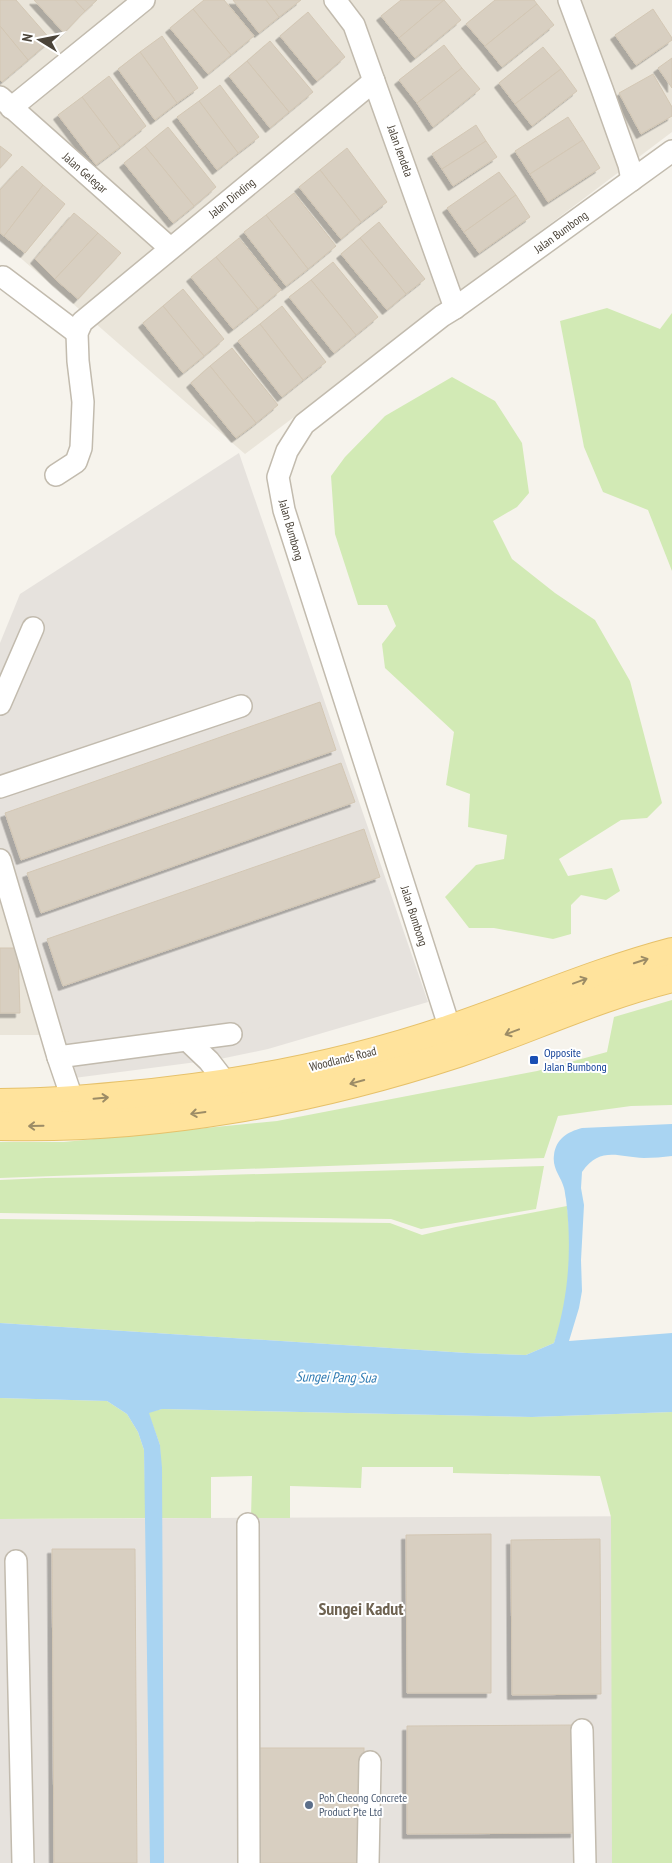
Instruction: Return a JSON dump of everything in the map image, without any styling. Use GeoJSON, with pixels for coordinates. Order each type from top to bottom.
{"type":"FeatureCollection","features":[{"type":"Feature","properties":{"kind":"main road","name":"Woodlands Road"},"geometry":{"type":"LineString","coordinates":[[0,1103],[73,1100],[154,1093],[284,1073],[337,1061],[450,1029],[610,970],[672,952]]}},
{"type":"Feature","properties":{"kind":"main road","name":"Woodlands Road"},"geometry":{"type":"LineString","coordinates":[[0,1126],[76,1125],[160,1118],[291,1098],[353,1083],[458,1053],[532,1024],[672,978]]}},
{"type":"Feature","properties":{"kind":"street"},"geometry":{"type":"LineString","coordinates":[[6,102],[144,0]]}},
{"type":"Feature","properties":{"kind":"street","name":"Jalan Jendela"},"geometry":{"type":"LineString","coordinates":[[335,0],[354,25],[456,308]]}},
{"type":"Feature","properties":{"kind":"street"},"geometry":{"type":"LineString","coordinates":[[569,0],[602,88],[632,180]]}},
{"type":"Feature","properties":{"kind":"street","name":"Jalan Dinding"},"geometry":{"type":"LineString","coordinates":[[77,333],[82,322],[90,315],[374,81]]}},
{"type":"Feature","properties":{"kind":"street","name":"Jalan Gelegar"},"geometry":{"type":"LineString","coordinates":[[6,102],[170,248]]}},
{"type":"Feature","properties":{"kind":"street","name":"Jalan Bumbong"},"geometry":{"type":"LineString","coordinates":[[450,1029],[284,510],[278,478],[287,451],[304,424],[442,316],[456,308],[672,151]]}},
{"type":"Feature","properties":{"kind":"street"},"geometry":{"type":"LineString","coordinates":[[3,277],[77,333],[83,402],[81,448],[76,462],[56,475]]}},
{"type":"Feature","properties":{"kind":"street"},"geometry":{"type":"LineString","coordinates":[[0,704],[33,628]]}},
{"type":"Feature","properties":{"kind":"street"},"geometry":{"type":"LineString","coordinates":[[0,786],[242,706]]}},
{"type":"Feature","properties":{"kind":"street"},"geometry":{"type":"LineString","coordinates":[[0,860],[58,1057],[73,1100]]}},
{"type":"Feature","properties":{"kind":"street"},"geometry":{"type":"LineString","coordinates":[[58,1057],[231,1034]]}},
{"type":"Feature","properties":{"kind":"street"},"geometry":{"type":"LineString","coordinates":[[187,1040],[210,1061],[226,1083]]}},
{"type":"Feature","properties":{"kind":"street"},"geometry":{"type":"LineString","coordinates":[[248,1524],[249,1863]]}},
{"type":"Feature","properties":{"kind":"street"},"geometry":{"type":"LineString","coordinates":[[16,1561],[22,1863]]}},
{"type":"Feature","properties":{"kind":"street"},"geometry":{"type":"LineString","coordinates":[[582,1730],[585,1863]]}},
{"type":"Feature","properties":{"kind":"street"},"geometry":{"type":"LineString","coordinates":[[368,1863],[370,1762]]}},
{"type":"Feature","properties":{"kind":"shaded area"},"geometry":{"type":"Polygon","coordinates":[[[0,0],[672,0],[672,132],[245,454],[0,240],[0,0]]]}},
{"type":"Feature","properties":{"kind":"shaded area"},"geometry":{"type":"Polygon","coordinates":[[[239,453],[428,1002],[268,1049],[220,1059],[74,1078],[0,889],[0,643],[20,594],[239,453]]]}},
{"type":"Feature","properties":{"kind":"shaded area"},"geometry":{"type":"Polygon","coordinates":[[[0,889],[47,1035],[0,1035],[0,889]]]}},
{"type":"Feature","properties":{"kind":"shaded area"},"geometry":{"type":"Polygon","coordinates":[[[672,1516],[672,1863],[0,1863],[0,1519],[672,1516]]]}},
{"type":"Feature","properties":{"kind":"green space"},"geometry":{"type":"Polygon","coordinates":[[[607,308],[660,329],[672,313],[672,571],[648,510],[603,492],[584,447],[560,321],[607,308]]]}},
{"type":"Feature","properties":{"kind":"green space"},"geometry":{"type":"Polygon","coordinates":[[[452,377],[495,401],[522,443],[529,493],[517,507],[493,521],[512,559],[555,593],[595,620],[630,681],[662,803],[647,818],[621,820],[559,859],[568,876],[612,868],[620,891],[606,900],[581,895],[571,905],[571,934],[553,939],[494,928],[469,928],[445,897],[476,865],[504,859],[507,835],[468,827],[470,794],[446,785],[454,732],[385,668],[382,644],[396,626],[387,605],[358,605],[335,534],[331,476],[345,457],[385,416],[452,377]]]}},
{"type":"Feature","properties":{"kind":"green space"},"geometry":{"type":"Polygon","coordinates":[[[672,1000],[672,1105],[631,1106],[558,1116],[544,1158],[0,1178],[0,1142],[64,1142],[277,1121],[537,1071],[607,1052],[614,1017],[672,1000]]]}},
{"type":"Feature","properties":{"kind":"green space"},"geometry":{"type":"Polygon","coordinates":[[[544,1166],[536,1209],[421,1229],[391,1219],[0,1213],[0,1180],[544,1166]]]}},
{"type":"Feature","properties":{"kind":"green space"},"geometry":{"type":"Polygon","coordinates":[[[567,1206],[569,1231],[568,1284],[562,1318],[554,1343],[526,1355],[467,1353],[0,1323],[0,1219],[390,1223],[422,1235],[567,1206]]]}},
{"type":"Feature","properties":{"kind":"green space"},"geometry":{"type":"Polygon","coordinates":[[[0,1398],[107,1401],[127,1414],[138,1432],[144,1450],[146,1518],[0,1519],[0,1398]]]}},
{"type":"Feature","properties":{"kind":"green space"},"geometry":{"type":"Polygon","coordinates":[[[162,1409],[532,1417],[672,1412],[672,1863],[612,1863],[611,1517],[600,1476],[453,1473],[453,1467],[362,1467],[361,1488],[290,1486],[290,1518],[251,1518],[252,1476],[211,1477],[211,1518],[162,1518],[160,1445],[148,1412],[162,1409]]]}},
{"type":"Feature","properties":{"kind":"water","name":"Sungei Pang Sua"},"geometry":{"type":"Polygon","coordinates":[[[672,1124],[672,1156],[644,1158],[618,1155],[603,1156],[589,1164],[582,1172],[581,1188],[584,1205],[581,1260],[582,1291],[569,1341],[672,1333],[672,1412],[532,1417],[162,1409],[149,1413],[160,1445],[162,1468],[164,1863],[150,1863],[144,1450],[138,1432],[127,1414],[107,1401],[0,1398],[0,1323],[467,1353],[526,1355],[554,1343],[566,1290],[569,1254],[568,1217],[563,1184],[554,1164],[555,1149],[560,1140],[567,1134],[582,1128],[672,1124]]]}},
{"type":"Feature","properties":{"kind":"building"},"geometry":{"type":"Polygon","coordinates":[[[0,0],[16,0],[51,40],[28,60],[0,26],[0,0]]]}},
{"type":"Feature","properties":{"kind":"building"},"geometry":{"type":"Polygon","coordinates":[[[34,0],[75,0],[85,11],[64,33],[34,0]]]}},
{"type":"Feature","properties":{"kind":"building"},"geometry":{"type":"Polygon","coordinates":[[[75,0],[97,0],[85,11],[75,0]]]}},
{"type":"Feature","properties":{"kind":"building"},"geometry":{"type":"Polygon","coordinates":[[[204,0],[224,0],[254,36],[231,55],[193,9],[204,0]]]}},
{"type":"Feature","properties":{"kind":"building"},"geometry":{"type":"Polygon","coordinates":[[[233,0],[266,0],[279,17],[259,33],[233,0]]]}},
{"type":"Feature","properties":{"kind":"building"},"geometry":{"type":"Polygon","coordinates":[[[266,0],[301,0],[279,17],[266,0]]]}},
{"type":"Feature","properties":{"kind":"building"},"geometry":{"type":"Polygon","coordinates":[[[401,0],[444,0],[399,38],[381,16],[401,0]]]}},
{"type":"Feature","properties":{"kind":"building"},"geometry":{"type":"Polygon","coordinates":[[[444,0],[461,20],[415,58],[399,38],[444,0]]]}},
{"type":"Feature","properties":{"kind":"building"},"geometry":{"type":"Polygon","coordinates":[[[495,0],[534,0],[537,4],[485,46],[466,24],[495,0]]]}},
{"type":"Feature","properties":{"kind":"building"},"geometry":{"type":"Polygon","coordinates":[[[537,4],[554,25],[502,67],[485,46],[537,4]]]}},
{"type":"Feature","properties":{"kind":"building"},"geometry":{"type":"Polygon","coordinates":[[[193,9],[231,55],[208,74],[170,28],[193,9]]]}},
{"type":"Feature","properties":{"kind":"building"},"geometry":{"type":"Polygon","coordinates":[[[653,9],[672,40],[636,65],[615,35],[653,9]]]}},
{"type":"Feature","properties":{"kind":"building"},"geometry":{"type":"Polygon","coordinates":[[[308,12],[345,57],[317,81],[280,36],[308,12]]]}},
{"type":"Feature","properties":{"kind":"building"},"geometry":{"type":"Polygon","coordinates":[[[0,26],[28,60],[2,82],[0,80],[0,26]]]}},
{"type":"Feature","properties":{"kind":"building"},"geometry":{"type":"Polygon","coordinates":[[[162,36],[198,88],[177,103],[140,52],[162,36]]]}},
{"type":"Feature","properties":{"kind":"building"},"geometry":{"type":"Polygon","coordinates":[[[270,41],[313,92],[289,112],[247,61],[270,41]]]}},
{"type":"Feature","properties":{"kind":"building"},"geometry":{"type":"Polygon","coordinates":[[[444,45],[462,68],[417,103],[399,80],[444,45]]]}},
{"type":"Feature","properties":{"kind":"building"},"geometry":{"type":"Polygon","coordinates":[[[543,47],[561,69],[515,104],[499,83],[543,47]]]}},
{"type":"Feature","properties":{"kind":"building"},"geometry":{"type":"Polygon","coordinates":[[[140,52],[177,103],[155,120],[118,69],[140,52]]]}},
{"type":"Feature","properties":{"kind":"building"},"geometry":{"type":"Polygon","coordinates":[[[672,58],[672,88],[658,68],[672,58]]]}},
{"type":"Feature","properties":{"kind":"building"},"geometry":{"type":"Polygon","coordinates":[[[247,61],[289,112],[270,128],[229,76],[247,61]]]}},
{"type":"Feature","properties":{"kind":"building"},"geometry":{"type":"Polygon","coordinates":[[[462,68],[480,89],[433,127],[417,103],[462,68]]]}},
{"type":"Feature","properties":{"kind":"building"},"geometry":{"type":"Polygon","coordinates":[[[561,69],[577,91],[532,126],[515,104],[561,69]]]}},
{"type":"Feature","properties":{"kind":"building"},"geometry":{"type":"Polygon","coordinates":[[[653,74],[672,107],[672,116],[641,134],[619,93],[653,74]]]}},
{"type":"Feature","properties":{"kind":"building"},"geometry":{"type":"Polygon","coordinates":[[[109,76],[146,126],[120,147],[82,97],[109,76]]]}},
{"type":"Feature","properties":{"kind":"building"},"geometry":{"type":"Polygon","coordinates":[[[220,85],[259,137],[238,153],[199,101],[220,85]]]}},
{"type":"Feature","properties":{"kind":"building"},"geometry":{"type":"Polygon","coordinates":[[[82,97],[120,147],[96,165],[58,115],[82,97]]]}},
{"type":"Feature","properties":{"kind":"building"},"geometry":{"type":"Polygon","coordinates":[[[199,101],[238,153],[217,170],[177,117],[199,101]]]}},
{"type":"Feature","properties":{"kind":"building"},"geometry":{"type":"Polygon","coordinates":[[[568,117],[583,140],[530,174],[515,151],[568,117]]]}},
{"type":"Feature","properties":{"kind":"building"},"geometry":{"type":"Polygon","coordinates":[[[476,125],[486,141],[442,169],[432,154],[476,125]]]}},
{"type":"Feature","properties":{"kind":"building"},"geometry":{"type":"Polygon","coordinates":[[[168,127],[216,187],[194,206],[145,146],[168,127]]]}},
{"type":"Feature","properties":{"kind":"building"},"geometry":{"type":"Polygon","coordinates":[[[583,140],[600,168],[548,202],[530,174],[583,140]]]}},
{"type":"Feature","properties":{"kind":"building"},"geometry":{"type":"Polygon","coordinates":[[[486,141],[497,157],[453,186],[442,169],[486,141]]]}},
{"type":"Feature","properties":{"kind":"building"},"geometry":{"type":"Polygon","coordinates":[[[0,146],[12,155],[0,168],[0,146]]]}},
{"type":"Feature","properties":{"kind":"building"},"geometry":{"type":"Polygon","coordinates":[[[145,146],[194,206],[173,223],[124,163],[145,146]]]}},
{"type":"Feature","properties":{"kind":"building"},"geometry":{"type":"Polygon","coordinates":[[[347,148],[387,202],[361,222],[320,170],[347,148]]]}},
{"type":"Feature","properties":{"kind":"building"},"geometry":{"type":"Polygon","coordinates":[[[22,166],[43,185],[4,236],[0,233],[0,190],[22,166]]]}},
{"type":"Feature","properties":{"kind":"building"},"geometry":{"type":"Polygon","coordinates":[[[320,170],[361,222],[341,239],[299,187],[320,170]]]}},
{"type":"Feature","properties":{"kind":"building"},"geometry":{"type":"Polygon","coordinates":[[[499,172],[516,195],[464,232],[447,208],[499,172]]]}},
{"type":"Feature","properties":{"kind":"building"},"geometry":{"type":"Polygon","coordinates":[[[43,185],[65,204],[25,253],[4,236],[43,185]]]}},
{"type":"Feature","properties":{"kind":"building"},"geometry":{"type":"Polygon","coordinates":[[[294,193],[336,246],[308,269],[266,215],[294,193]]]}},
{"type":"Feature","properties":{"kind":"building"},"geometry":{"type":"Polygon","coordinates":[[[516,195],[530,217],[479,253],[464,232],[516,195]]]}},
{"type":"Feature","properties":{"kind":"building"},"geometry":{"type":"Polygon","coordinates":[[[74,213],[98,233],[55,279],[35,259],[74,213]]]}},
{"type":"Feature","properties":{"kind":"building"},"geometry":{"type":"Polygon","coordinates":[[[266,215],[308,269],[286,286],[244,232],[266,215]]]}},
{"type":"Feature","properties":{"kind":"building"},"geometry":{"type":"Polygon","coordinates":[[[379,222],[425,279],[406,294],[360,238],[379,222]]]}},
{"type":"Feature","properties":{"kind":"building"},"geometry":{"type":"Polygon","coordinates":[[[98,233],[121,253],[78,299],[55,279],[98,233]]]}},
{"type":"Feature","properties":{"kind":"building"},"geometry":{"type":"Polygon","coordinates":[[[239,238],[281,290],[258,309],[216,257],[239,238]]]}},
{"type":"Feature","properties":{"kind":"building"},"geometry":{"type":"Polygon","coordinates":[[[360,238],[406,294],[387,310],[341,254],[360,238]]]}},
{"type":"Feature","properties":{"kind":"building"},"geometry":{"type":"Polygon","coordinates":[[[216,257],[258,309],[233,329],[191,277],[216,257]]]}},
{"type":"Feature","properties":{"kind":"building"},"geometry":{"type":"Polygon","coordinates":[[[333,262],[378,317],[356,335],[311,280],[333,262]]]}},
{"type":"Feature","properties":{"kind":"building"},"geometry":{"type":"Polygon","coordinates":[[[311,280],[356,335],[334,353],[289,297],[311,280]]]}},
{"type":"Feature","properties":{"kind":"building"},"geometry":{"type":"Polygon","coordinates":[[[183,289],[224,339],[204,356],[163,306],[183,289]]]}},
{"type":"Feature","properties":{"kind":"building"},"geometry":{"type":"Polygon","coordinates":[[[163,306],[204,356],[183,373],[143,323],[163,306]]]}},
{"type":"Feature","properties":{"kind":"building"},"geometry":{"type":"Polygon","coordinates":[[[282,306],[326,362],[303,380],[260,324],[282,306]]]}},
{"type":"Feature","properties":{"kind":"building"},"geometry":{"type":"Polygon","coordinates":[[[260,324],[303,380],[282,397],[238,341],[260,324]]]}},
{"type":"Feature","properties":{"kind":"building"},"geometry":{"type":"Polygon","coordinates":[[[232,348],[278,405],[256,423],[210,366],[232,348]]]}},
{"type":"Feature","properties":{"kind":"building"},"geometry":{"type":"Polygon","coordinates":[[[210,366],[256,423],[236,438],[191,383],[210,366]]]}},
{"type":"Feature","properties":{"kind":"building"},"geometry":{"type":"Polygon","coordinates":[[[320,702],[336,750],[21,860],[5,813],[320,702]]]}},
{"type":"Feature","properties":{"kind":"building"},"geometry":{"type":"Polygon","coordinates":[[[341,763],[355,802],[41,913],[27,873],[341,763]]]}},
{"type":"Feature","properties":{"kind":"building"},"geometry":{"type":"Polygon","coordinates":[[[364,829],[380,877],[63,986],[47,939],[364,829]]]}},
{"type":"Feature","properties":{"kind":"building"},"geometry":{"type":"Polygon","coordinates":[[[0,948],[18,948],[20,1013],[0,1013],[0,948]]]}},
{"type":"Feature","properties":{"kind":"building"},"geometry":{"type":"Polygon","coordinates":[[[491,1534],[491,1693],[407,1693],[406,1535],[491,1534]]]}},
{"type":"Feature","properties":{"kind":"building"},"geometry":{"type":"Polygon","coordinates":[[[600,1539],[601,1694],[512,1695],[511,1540],[600,1539]]]}},
{"type":"Feature","properties":{"kind":"building"},"geometry":{"type":"Polygon","coordinates":[[[52,1549],[135,1549],[137,1863],[54,1863],[52,1549]]]}},
{"type":"Feature","properties":{"kind":"building"},"geometry":{"type":"Polygon","coordinates":[[[575,1725],[575,1833],[407,1834],[407,1726],[575,1725]]]}},
{"type":"Feature","properties":{"kind":"building","name":"Poh Cheong Concrete Product Pte Ltd"},"geometry":{"type":"Polygon","coordinates":[[[254,1748],[364,1748],[364,1863],[254,1863],[254,1748]]]}},
{"type":"Feature","properties":{"kind":"place","name":"Opposite Jalan Bumbong"},"geometry":{"type":"Point","coordinates":[534,1060]}},
{"type":"Feature","properties":{"kind":"place","name":"Poh Cheong Concrete Product Pte Ltd"},"geometry":{"type":"Point","coordinates":[309,1805]}},
{"type":"Feature","properties":{"kind":"district","name":"Sungei Kadut"},"geometry":{"type":"Point","coordinates":[361,1609]}}]}
